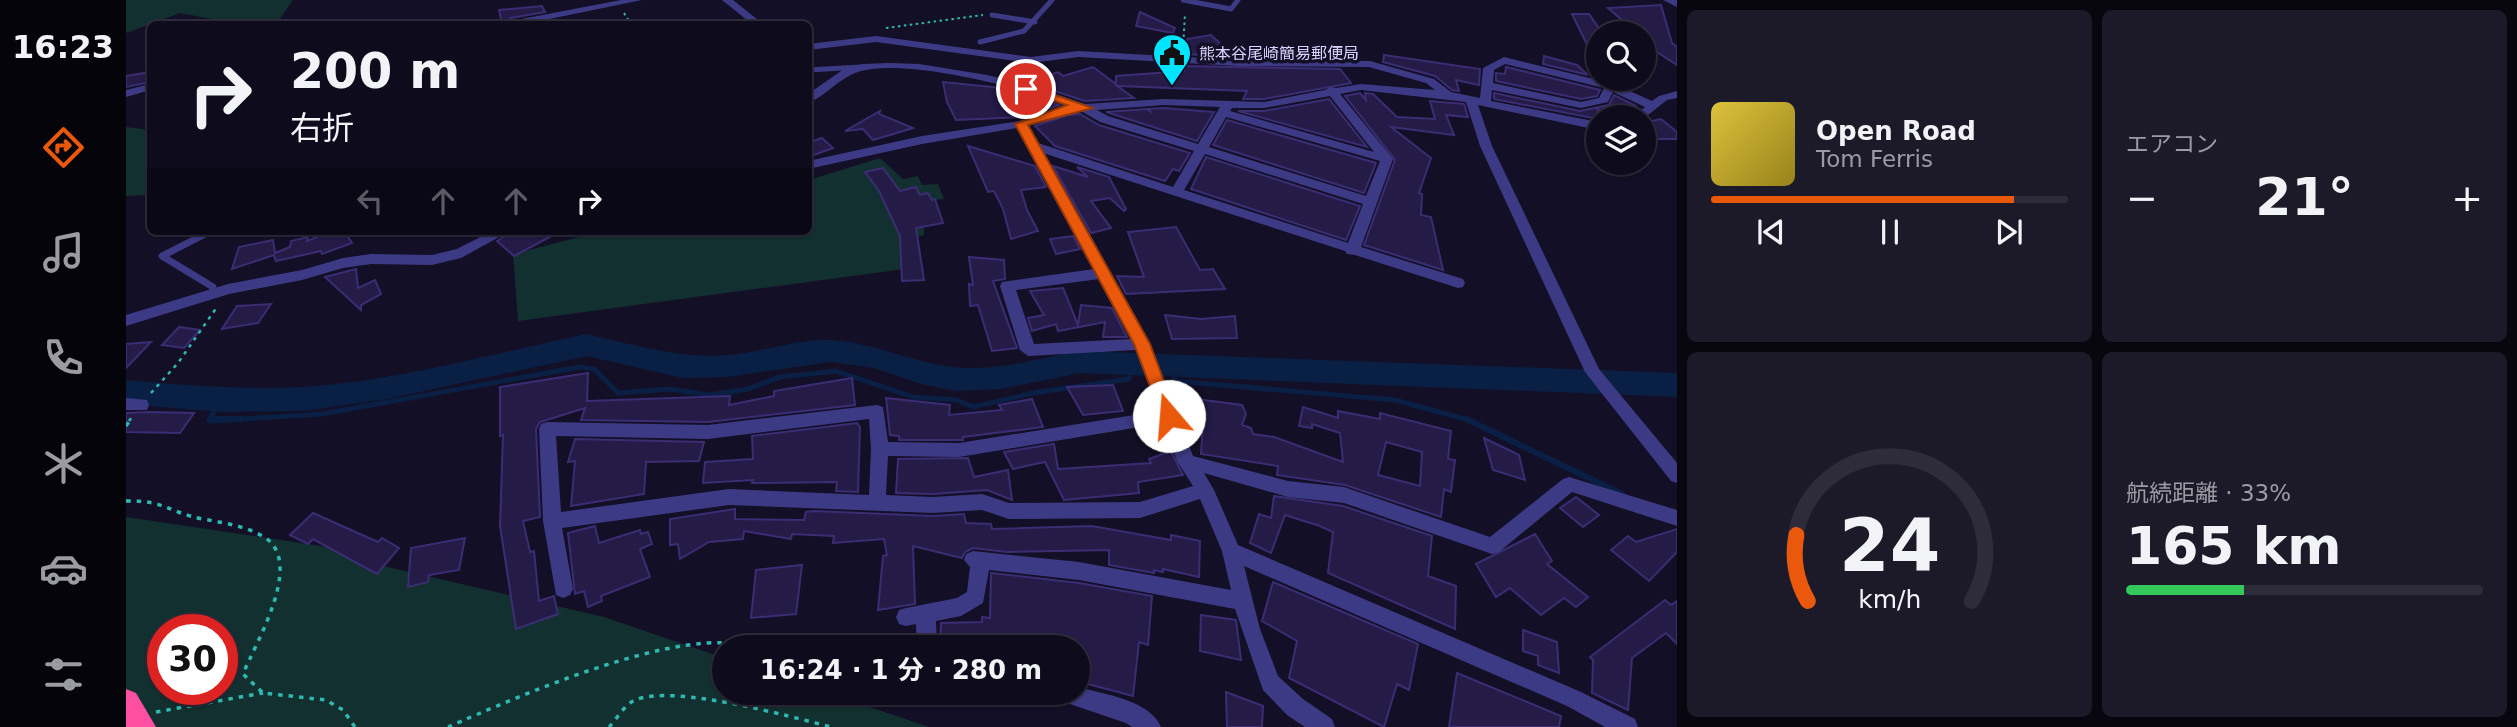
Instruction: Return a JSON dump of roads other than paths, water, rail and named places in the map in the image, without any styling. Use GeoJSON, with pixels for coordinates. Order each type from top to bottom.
{"type":"FeatureCollection","features":[{"type":"Feature","properties":{"kind":"street"},"geometry":{"type":"LineString","coordinates":[[525,21],[637,0]]}},
{"type":"Feature","properties":{"kind":"street"},"geometry":{"type":"LineString","coordinates":[[727,0],[754,21]]}},
{"type":"Feature","properties":{"kind":"street"},"geometry":{"type":"LineString","coordinates":[[1668,0],[1677,4]]}},
{"type":"Feature","properties":{"kind":"street"},"geometry":{"type":"LineString","coordinates":[[812,46],[869,39],[1031,60],[1078,54],[1239,63],[1370,64],[1430,81],[1447,95]]}},
{"type":"Feature","properties":{"kind":"street"},"geometry":{"type":"LineString","coordinates":[[917,46],[924,39],[949,44],[980,42]]}},
{"type":"Feature","properties":{"kind":"street"},"geometry":{"type":"LineString","coordinates":[[1586,80],[1504,60],[1489,68],[1487,85],[1478,102],[1486,146],[1593,372],[1677,476]]}},
{"type":"Feature","properties":{"kind":"street"},"geometry":{"type":"LineString","coordinates":[[812,97],[831,81],[861,67],[917,68],[982,78],[1048,94],[1087,108],[1104,119],[1371,202]]}},
{"type":"Feature","properties":{"kind":"street"},"geometry":{"type":"LineString","coordinates":[[1487,85],[1581,105],[1604,100],[1608,91]]}},
{"type":"Feature","properties":{"kind":"street"},"geometry":{"type":"LineString","coordinates":[[812,164],[922,140],[1021,124],[1066,109],[1164,102],[1225,108],[1264,105],[1331,90],[1385,87],[1447,95],[1586,124]]}},
{"type":"Feature","properties":{"kind":"street"},"geometry":{"type":"LineString","coordinates":[[126,94],[147,88]]}},
{"type":"Feature","properties":{"kind":"street"},"geometry":{"type":"LineString","coordinates":[[1331,90],[1387,159]]}},
{"type":"Feature","properties":{"kind":"street"},"geometry":{"type":"LineString","coordinates":[[1622,91],[1651,105]]}},
{"type":"Feature","properties":{"kind":"street"},"geometry":{"type":"LineString","coordinates":[[1654,105],[1663,98],[1677,94]]}},
{"type":"Feature","properties":{"kind":"street"},"geometry":{"type":"LineString","coordinates":[[1177,193],[1225,108]]}},
{"type":"Feature","properties":{"kind":"street"},"geometry":{"type":"LineString","coordinates":[[1225,108],[1387,159]]}},
{"type":"Feature","properties":{"kind":"street"},"geometry":{"type":"LineString","coordinates":[[1021,124],[1142,345],[1186,461],[1205,490],[1231,551],[1243,601],[1270,683],[1295,707],[1324,727]]}},
{"type":"Feature","properties":{"kind":"street"},"geometry":{"type":"LineString","coordinates":[[1031,145],[1352,251],[1458,283]]}},
{"type":"Feature","properties":{"kind":"street"},"geometry":{"type":"LineString","coordinates":[[1352,251],[1387,159]]}},
{"type":"Feature","properties":{"kind":"street"},"geometry":{"type":"LineString","coordinates":[[126,321],[221,291],[352,262],[432,260],[461,253],[495,235]]}},
{"type":"Feature","properties":{"kind":"street"},"geometry":{"type":"LineString","coordinates":[[1104,273],[1007,286],[1028,350],[1142,345]]}},
{"type":"Feature","properties":{"kind":"street"},"geometry":{"type":"LineString","coordinates":[[563,589],[552,521],[547,429],[708,432],[877,412],[880,449],[877,503]]}},
{"type":"Feature","properties":{"kind":"street"},"geometry":{"type":"LineString","coordinates":[[880,449],[959,450],[1169,416]]}},
{"type":"Feature","properties":{"kind":"street"},"geometry":{"type":"LineString","coordinates":[[1186,461],[1288,488],[1344,495],[1492,546],[1569,484],[1677,518]]}},
{"type":"Feature","properties":{"kind":"street"},"geometry":{"type":"LineString","coordinates":[[552,521],[729,497],[933,505],[982,502],[1009,511],[1140,510],[1205,490]]}},
{"type":"Feature","properties":{"kind":"street"},"geometry":{"type":"LineString","coordinates":[[1231,551],[1574,699],[1627,727]]}},
{"type":"Feature","properties":{"kind":"street"},"geometry":{"type":"LineString","coordinates":[[905,617],[961,607],[976,597],[977,561],[1079,571],[1243,601]]}},
{"type":"Feature","properties":{"kind":"street"},"geometry":{"type":"LineString","coordinates":[[926,614],[927,635]]}},
{"type":"Feature","properties":{"kind":"street"},"geometry":{"type":"LineString","coordinates":[[1090,701],[1132,714],[1150,727]]}},
{"type":"Feature","properties":{"kind":"lane"},"geometry":{"type":"LineString","coordinates":[[980,42],[1015,34],[1035,22],[1038,13],[1052,0]]}},
{"type":"Feature","properties":{"kind":"lane"},"geometry":{"type":"LineString","coordinates":[[1184,0],[1231,9],[1238,0]]}},
{"type":"Feature","properties":{"kind":"lane"},"geometry":{"type":"LineString","coordinates":[[992,15],[1035,22]]}},
{"type":"Feature","properties":{"kind":"lane"},"geometry":{"type":"LineString","coordinates":[[812,70],[861,67]]}},
{"type":"Feature","properties":{"kind":"lane"},"geometry":{"type":"LineString","coordinates":[[203,235],[162,256],[221,291]]}},
{"type":"Feature","properties":{"kind":"waterway"},"geometry":{"type":"LineString","coordinates":[[126,392],[220,400],[304,399],[387,387],[587,345],[683,367],[728,366],[831,351],[876,357],[921,373],[956,379],[1001,377],[1080,362],[1677,385]]}},
{"type":"Feature","properties":{"kind":"waterway"},"geometry":{"type":"LineString","coordinates":[[212,421],[322,414],[580,367],[594,369],[618,393],[669,389],[709,395],[748,389],[780,377],[836,371],[913,397],[957,400],[973,407],[1033,393],[1129,379],[1132,364]]}},
{"type":"Feature","properties":{"kind":"waterway"},"geometry":{"type":"LineString","coordinates":[[1171,366],[1175,381],[1395,400],[1468,420]]}},
{"type":"Feature","properties":{"kind":"waterway"},"geometry":{"type":"LineString","coordinates":[[210,419],[220,400]]}},
{"type":"Feature","properties":{"kind":"waterway"},"geometry":{"type":"LineString","coordinates":[[210,419],[241,419]]}},
{"type":"Feature","properties":{"kind":"waterway"},"geometry":{"type":"LineString","coordinates":[[1468,420],[1472,421]]}},
{"type":"Feature","properties":{"kind":"waterway"},"geometry":{"type":"LineString","coordinates":[[1468,420],[1622,494]]}},
{"type":"Feature","properties":{"kind":"place","name":"熊本谷尾崎簡易郵便局"},"geometry":{"type":"Point","coordinates":[1172,87]}}]}
